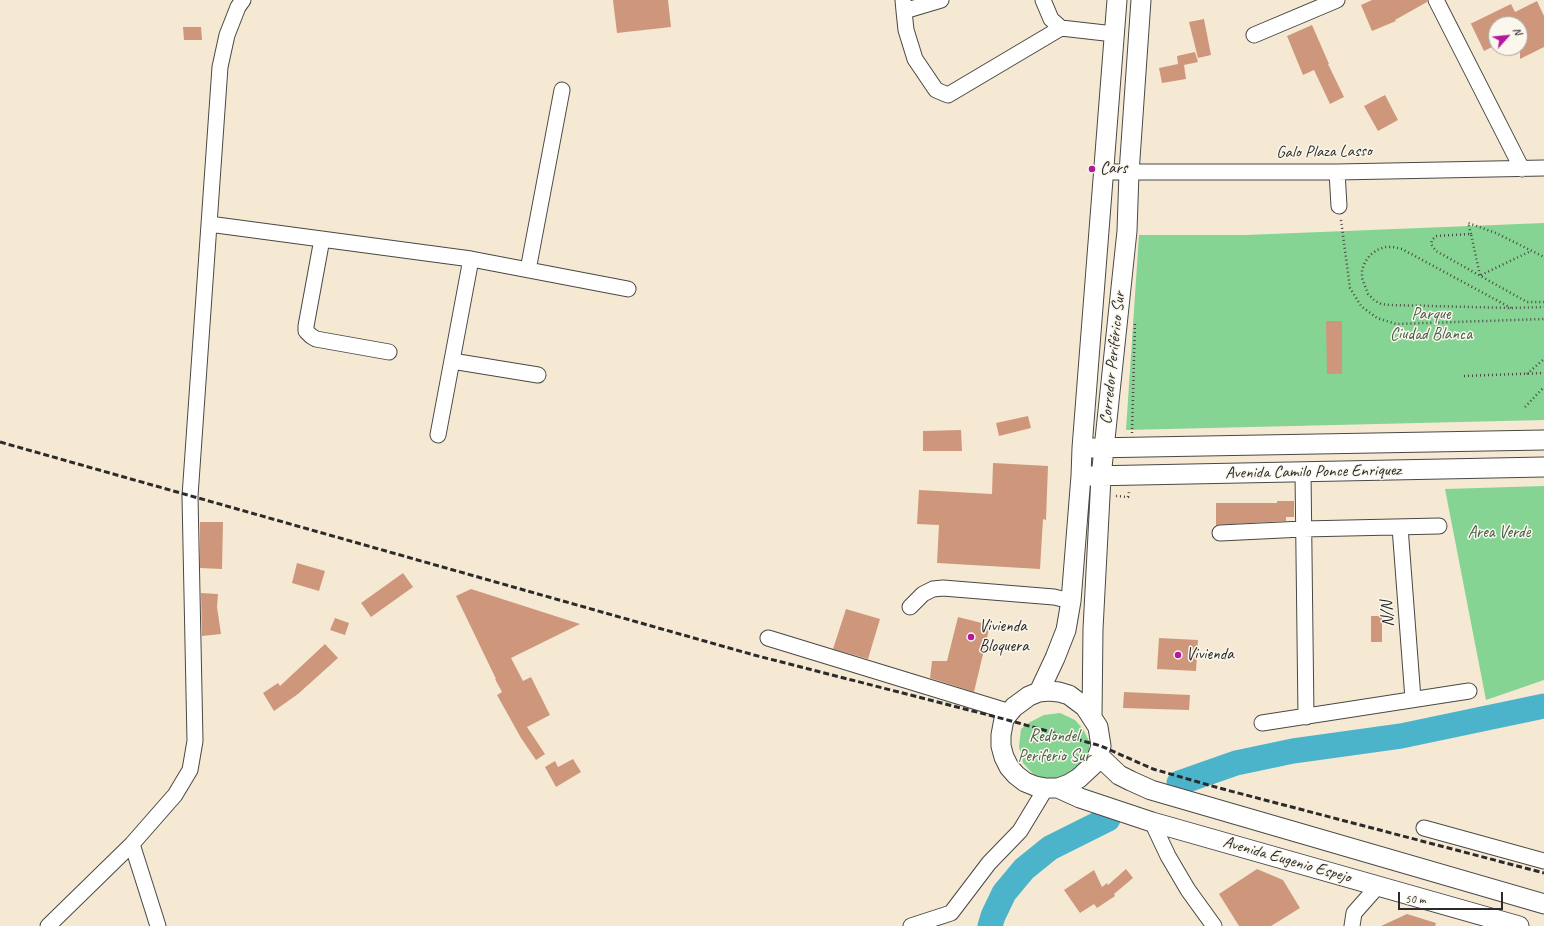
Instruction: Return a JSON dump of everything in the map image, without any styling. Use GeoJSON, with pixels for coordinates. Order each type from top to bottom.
{"type":"FeatureCollection","features":[{"type":"Feature","properties":{"kind":"main road","name":"Corredor Periférico Sur"},"geometry":{"type":"LineString","coordinates":[[1039,692],[1066,630],[1071,601],[1117,0]]}},
{"type":"Feature","properties":{"kind":"main road","name":"Corredor Periférico Sur"},"geometry":{"type":"LineString","coordinates":[[1092,716],[1093,629],[1101,477],[1127,231],[1129,173],[1141,0]]}},
{"type":"Feature","properties":{"kind":"main road","name":"Avenida Camilo Ponce Enriquez"},"geometry":{"type":"LineString","coordinates":[[1082,448],[1544,440]]}},
{"type":"Feature","properties":{"kind":"main road"},"geometry":{"type":"LineString","coordinates":[[1235,446],[1235,474]]}},
{"type":"Feature","properties":{"kind":"main road","name":"Avenida Camilo Ponce Enriquez"},"geometry":{"type":"LineString","coordinates":[[1081,476],[1101,477],[1544,467]]}},
{"type":"Feature","properties":{"kind":"main road"},"geometry":{"type":"LineString","coordinates":[[1039,692],[1059,692],[1069,695],[1085,707],[1092,716],[1098,728],[1100,746],[1094,764],[1079,778],[1069,784],[1052,788],[1036,786],[1025,782],[1009,767],[1001,746],[1001,735],[1004,719],[1020,701],[1039,692]]}},
{"type":"Feature","properties":{"kind":"main road","name":"Avenida Eugenio Espejo"},"geometry":{"type":"LineString","coordinates":[[1098,755],[1119,774],[1131,782],[1151,790],[1544,904]]}},
{"type":"Feature","properties":{"kind":"main road","name":"Avenida Eugenio Espejo"},"geometry":{"type":"LineString","coordinates":[[1052,788],[1152,822],[1519,926]]}},
{"type":"Feature","properties":{"kind":"street"},"geometry":{"type":"LineString","coordinates":[[48,926],[132,844],[175,795],[190,770],[195,741],[190,496],[220,66],[227,34],[238,7],[243,0]]}},
{"type":"Feature","properties":{"kind":"street"},"geometry":{"type":"LineString","coordinates":[[1043,0],[1051,19],[1061,28],[1114,34]]}},
{"type":"Feature","properties":{"kind":"street"},"geometry":{"type":"LineString","coordinates":[[1254,35],[1337,0]]}},
{"type":"Feature","properties":{"kind":"street"},"geometry":{"type":"LineString","coordinates":[[1436,0],[1522,169]]}},
{"type":"Feature","properties":{"kind":"street"},"geometry":{"type":"LineString","coordinates":[[936,1],[903,5],[906,30],[916,59],[936,90],[948,95],[1061,28]]}},
{"type":"Feature","properties":{"kind":"street"},"geometry":{"type":"LineString","coordinates":[[528,270],[562,90]]}},
{"type":"Feature","properties":{"kind":"street","name":"Galo Plaza Lasso"},"geometry":{"type":"LineString","coordinates":[[1104,172],[1337,172],[1544,168]]}},
{"type":"Feature","properties":{"kind":"street"},"geometry":{"type":"LineString","coordinates":[[1337,172],[1339,206]]}},
{"type":"Feature","properties":{"kind":"street"},"geometry":{"type":"LineString","coordinates":[[209,224],[471,259],[628,289]]}},
{"type":"Feature","properties":{"kind":"street"},"geometry":{"type":"LineString","coordinates":[[322,239],[306,331],[316,339],[390,352]]}},
{"type":"Feature","properties":{"kind":"street"},"geometry":{"type":"LineString","coordinates":[[438,435],[471,259]]}},
{"type":"Feature","properties":{"kind":"street"},"geometry":{"type":"LineString","coordinates":[[452,361],[538,375]]}},
{"type":"Feature","properties":{"kind":"street"},"geometry":{"type":"LineString","coordinates":[[1303,472],[1306,717]]}},
{"type":"Feature","properties":{"kind":"street"},"geometry":{"type":"LineString","coordinates":[[1220,533],[1303,528],[1439,526]]}},
{"type":"Feature","properties":{"kind":"street","name":"N/N"},"geometry":{"type":"LineString","coordinates":[[1400,527],[1413,699]]}},
{"type":"Feature","properties":{"kind":"street"},"geometry":{"type":"LineString","coordinates":[[910,607],[923,594],[933,589],[944,588],[1054,597],[1071,601]]}},
{"type":"Feature","properties":{"kind":"street"},"geometry":{"type":"LineString","coordinates":[[768,638],[1010,712]]}},
{"type":"Feature","properties":{"kind":"street"},"geometry":{"type":"LineString","coordinates":[[1262,723],[1469,691]]}},
{"type":"Feature","properties":{"kind":"street"},"geometry":{"type":"LineString","coordinates":[[911,926],[951,912],[989,863],[1020,831],[1052,788]]}},
{"type":"Feature","properties":{"kind":"street"},"geometry":{"type":"LineString","coordinates":[[1152,822],[1168,856],[1188,890],[1214,926]]}},
{"type":"Feature","properties":{"kind":"street"},"geometry":{"type":"LineString","coordinates":[[1424,828],[1544,861]]}},
{"type":"Feature","properties":{"kind":"street"},"geometry":{"type":"LineString","coordinates":[[132,844],[158,926]]}},
{"type":"Feature","properties":{"kind":"street"},"geometry":{"type":"LineString","coordinates":[[1352,926],[1354,913],[1378,886]]}},
{"type":"Feature","properties":{"kind":"path"},"geometry":{"type":"LineString","coordinates":[[1339,206],[1350,288],[1361,306],[1377,318],[1396,324],[1416,322],[1544,319]]}},
{"type":"Feature","properties":{"kind":"path"},"geometry":{"type":"LineString","coordinates":[[1480,275],[1468,223],[1496,233],[1544,257]]}},
{"type":"Feature","properties":{"kind":"path"},"geometry":{"type":"LineString","coordinates":[[1471,234],[1436,236],[1432,240],[1431,244],[1436,251],[1526,302],[1544,302]]}},
{"type":"Feature","properties":{"kind":"path"},"geometry":{"type":"LineString","coordinates":[[1511,308],[1398,248],[1385,248],[1377,250],[1370,255],[1362,270],[1364,286],[1368,294],[1381,304],[1511,308],[1544,308]]}},
{"type":"Feature","properties":{"kind":"path"},"geometry":{"type":"LineString","coordinates":[[1480,275],[1531,251]]}},
{"type":"Feature","properties":{"kind":"path"},"geometry":{"type":"LineString","coordinates":[[1526,374],[1544,359]]}},
{"type":"Feature","properties":{"kind":"path"},"geometry":{"type":"LineString","coordinates":[[1464,376],[1544,373]]}},
{"type":"Feature","properties":{"kind":"path"},"geometry":{"type":"LineString","coordinates":[[1525,407],[1544,387]]}},
{"type":"Feature","properties":{"kind":"green space","name":"Parque Ciudad Blanca"},"geometry":{"type":"Polygon","coordinates":[[[1544,223],[1544,420],[1126,430],[1139,235],[1246,235],[1544,223]]]}},
{"type":"Feature","properties":{"kind":"green space","name":"Area Verde"},"geometry":{"type":"Polygon","coordinates":[[[1544,486],[1544,680],[1486,700],[1445,489],[1544,486]]]}},
{"type":"Feature","properties":{"kind":"green space","name":"Redondel Periferio Sur"},"geometry":{"type":"Polygon","coordinates":[[[1060,713],[1075,720],[1083,729],[1089,741],[1089,752],[1087,761],[1064,778],[1046,780],[1032,773],[1023,763],[1019,747],[1021,729],[1030,722],[1044,715],[1060,713]]]}},
{"type":"Feature","properties":{"kind":"building"},"geometry":{"type":"Polygon","coordinates":[[[613,0],[668,0],[671,27],[617,33],[613,0]]]}},
{"type":"Feature","properties":{"kind":"building"},"geometry":{"type":"Polygon","coordinates":[[[1372,0],[1427,0],[1427,2],[1395,20],[1396,21],[1372,31],[1361,5],[1372,0]]]}},
{"type":"Feature","properties":{"kind":"building"},"geometry":{"type":"Polygon","coordinates":[[[1537,1],[1544,16],[1544,47],[1528,55],[1528,16],[1488,16],[1488,49],[1484,51],[1470,24],[1511,4],[1515,12],[1537,1]]]}},
{"type":"Feature","properties":{"kind":"building"},"geometry":{"type":"Polygon","coordinates":[[[1204,19],[1211,55],[1198,58],[1189,22],[1204,19]]]}},
{"type":"Feature","properties":{"kind":"building"},"geometry":{"type":"Polygon","coordinates":[[[1312,25],[1328,64],[1344,97],[1330,104],[1314,70],[1303,75],[1287,36],[1312,25]]]}},
{"type":"Feature","properties":{"kind":"building"},"geometry":{"type":"Polygon","coordinates":[[[183,27],[201,27],[202,40],[184,40],[183,27]]]}},
{"type":"Feature","properties":{"kind":"building"},"geometry":{"type":"Polygon","coordinates":[[[1195,52],[1198,62],[1184,65],[1186,79],[1162,83],[1159,68],[1178,64],[1177,56],[1195,52]]]}},
{"type":"Feature","properties":{"kind":"building"},"geometry":{"type":"Polygon","coordinates":[[[1385,95],[1398,120],[1378,131],[1364,106],[1385,95]]]}},
{"type":"Feature","properties":{"kind":"building"},"geometry":{"type":"Polygon","coordinates":[[[1326,321],[1342,321],[1342,374],[1327,374],[1326,321]]]}},
{"type":"Feature","properties":{"kind":"building"},"geometry":{"type":"Polygon","coordinates":[[[1028,416],[1031,428],[999,436],[996,423],[1028,416]]]}},
{"type":"Feature","properties":{"kind":"building"},"geometry":{"type":"Polygon","coordinates":[[[961,430],[962,451],[923,451],[923,431],[961,430]]]}},
{"type":"Feature","properties":{"kind":"building"},"geometry":{"type":"Polygon","coordinates":[[[993,463],[1048,466],[1046,520],[1043,519],[1040,569],[937,563],[939,525],[917,524],[919,490],[992,494],[993,463]]]}},
{"type":"Feature","properties":{"kind":"building"},"geometry":{"type":"Polygon","coordinates":[[[1277,501],[1294,501],[1294,517],[1286,517],[1286,521],[1216,525],[1216,503],[1277,503],[1277,501]]]}},
{"type":"Feature","properties":{"kind":"building"},"geometry":{"type":"Polygon","coordinates":[[[200,522],[223,522],[222,569],[200,568],[200,522]]]}},
{"type":"Feature","properties":{"kind":"building"},"geometry":{"type":"Polygon","coordinates":[[[297,563],[325,571],[319,591],[292,583],[297,563]]]}},
{"type":"Feature","properties":{"kind":"building"},"geometry":{"type":"Polygon","coordinates":[[[403,573],[413,587],[371,617],[361,603],[403,573]]]}},
{"type":"Feature","properties":{"kind":"building"},"geometry":{"type":"Polygon","coordinates":[[[471,589],[580,624],[511,658],[523,681],[531,677],[550,715],[527,727],[545,754],[536,760],[521,738],[497,695],[502,692],[456,596],[471,589]]]}},
{"type":"Feature","properties":{"kind":"building"},"geometry":{"type":"Polygon","coordinates":[[[201,593],[218,594],[217,607],[221,634],[202,636],[201,593]]]}},
{"type":"Feature","properties":{"kind":"building"},"geometry":{"type":"Polygon","coordinates":[[[846,609],[880,619],[868,659],[833,649],[846,609]]]}},
{"type":"Feature","properties":{"kind":"building"},"geometry":{"type":"Polygon","coordinates":[[[1371,616],[1382,616],[1382,642],[1371,642],[1371,616]]]}},
{"type":"Feature","properties":{"kind":"building"},"geometry":{"type":"Polygon","coordinates":[[[958,617],[990,625],[974,692],[930,678],[932,661],[947,661],[958,617]]]}},
{"type":"Feature","properties":{"kind":"building"},"geometry":{"type":"Polygon","coordinates":[[[335,618],[349,623],[345,635],[330,630],[335,618]]]}},
{"type":"Feature","properties":{"kind":"building","name":"Vivienda"},"geometry":{"type":"Polygon","coordinates":[[[1159,638],[1198,640],[1196,671],[1157,669],[1159,638]]]}},
{"type":"Feature","properties":{"kind":"building"},"geometry":{"type":"Polygon","coordinates":[[[325,644],[338,658],[298,694],[274,711],[263,693],[278,683],[280,686],[325,644]]]}},
{"type":"Feature","properties":{"kind":"building","name":"Vivienda"},"geometry":{"type":"Polygon","coordinates":[[[1124,692],[1190,695],[1189,710],[1123,708],[1124,692]]]}},
{"type":"Feature","properties":{"kind":"building"},"geometry":{"type":"Polygon","coordinates":[[[573,759],[581,772],[556,787],[545,767],[555,761],[558,767],[573,759]]]}},
{"type":"Feature","properties":{"kind":"building"},"geometry":{"type":"Polygon","coordinates":[[[1126,869],[1133,878],[1114,894],[1115,896],[1097,908],[1094,904],[1080,913],[1064,890],[1094,870],[1102,887],[1107,883],[1108,885],[1126,869]]]}},
{"type":"Feature","properties":{"kind":"building"},"geometry":{"type":"Polygon","coordinates":[[[1257,869],[1283,880],[1300,908],[1271,926],[1239,926],[1219,894],[1257,869]]]}},
{"type":"Feature","properties":{"kind":"building"},"geometry":{"type":"Polygon","coordinates":[[[1407,914],[1436,923],[1435,926],[1381,926],[1407,914]]]}},
{"type":"Feature","properties":{"kind":"waterway"},"geometry":{"type":"LineString","coordinates":[[1179,783],[1236,763],[1293,751],[1401,736],[1544,706]]}},
{"type":"Feature","properties":{"kind":"waterway"},"geometry":{"type":"LineString","coordinates":[[990,926],[1004,893],[1024,869],[1050,848],[1108,819]]}},
{"type":"Feature","properties":{"kind":"railway"},"geometry":{"type":"LineString","coordinates":[[0,442],[754,655],[1004,719],[1101,746],[1153,769],[1219,788],[1544,873]]}},
{"type":"Feature","properties":{"kind":"place","name":"Cars"},"geometry":{"type":"Point","coordinates":[1092,169]}},
{"type":"Feature","properties":{"kind":"place","name":"Vivienda Bloquera"},"geometry":{"type":"Point","coordinates":[971,637]}},
{"type":"Feature","properties":{"kind":"place","name":"Vivienda"},"geometry":{"type":"Point","coordinates":[1178,655]}}]}
